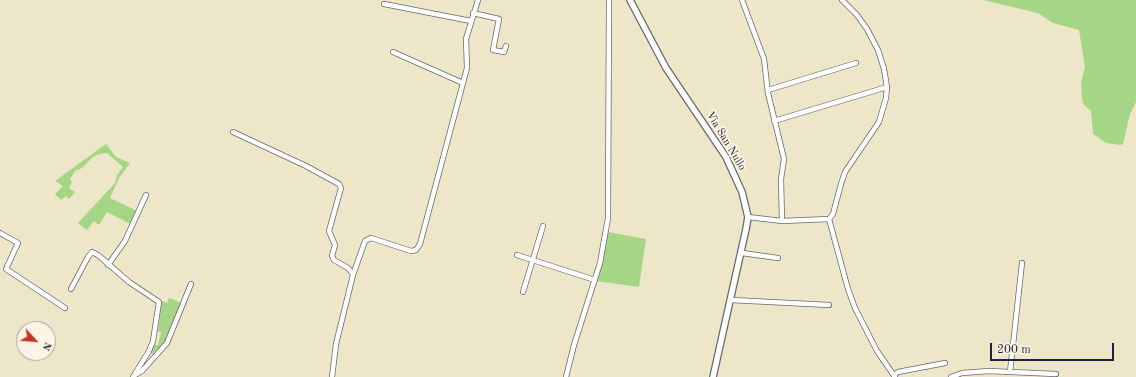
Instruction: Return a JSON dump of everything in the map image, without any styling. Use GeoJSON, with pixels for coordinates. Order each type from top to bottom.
{"type":"FeatureCollection","features":[{"type":"Feature","properties":{"kind":"street"},"geometry":{"type":"LineString","coordinates":[[332,377],[336,344],[353,274],[363,246],[368,238],[411,251],[418,248],[467,68],[466,39],[478,0]]}},
{"type":"Feature","properties":{"kind":"street"},"geometry":{"type":"LineString","coordinates":[[566,377],[606,239],[609,206],[609,0]]}},
{"type":"Feature","properties":{"kind":"street","name":"Via San Nullo"},"geometry":{"type":"LineString","coordinates":[[630,0],[666,68],[717,142],[734,171],[742,192],[748,217],[742,253],[713,377]]}},
{"type":"Feature","properties":{"kind":"street"},"geometry":{"type":"LineString","coordinates":[[742,0],[764,59],[774,121],[784,159],[781,179],[782,221]]}},
{"type":"Feature","properties":{"kind":"street"},"geometry":{"type":"LineString","coordinates":[[748,217],[782,221],[829,219],[834,214],[840,184],[845,172],[879,122],[886,98],[887,87],[878,50],[857,15],[842,0]]}},
{"type":"Feature","properties":{"kind":"street"},"geometry":{"type":"LineString","coordinates":[[384,4],[471,21]]}},
{"type":"Feature","properties":{"kind":"street"},"geometry":{"type":"LineString","coordinates":[[473,13],[499,19],[493,50],[504,52],[506,46]]}},
{"type":"Feature","properties":{"kind":"street"},"geometry":{"type":"LineString","coordinates":[[393,52],[462,83]]}},
{"type":"Feature","properties":{"kind":"street"},"geometry":{"type":"LineString","coordinates":[[768,90],[856,63]]}},
{"type":"Feature","properties":{"kind":"street"},"geometry":{"type":"LineString","coordinates":[[774,121],[887,87]]}},
{"type":"Feature","properties":{"kind":"street"},"geometry":{"type":"LineString","coordinates":[[233,132],[306,166],[339,184],[340,188],[329,231],[335,245],[332,256],[334,260],[348,268],[353,274]]}},
{"type":"Feature","properties":{"kind":"street"},"geometry":{"type":"LineString","coordinates":[[108,265],[125,241],[146,195]]}},
{"type":"Feature","properties":{"kind":"street"},"geometry":{"type":"LineString","coordinates":[[829,219],[848,289],[855,308],[877,351],[895,376],[898,372],[945,363]]}},
{"type":"Feature","properties":{"kind":"street"},"geometry":{"type":"LineString","coordinates":[[523,292],[542,226]]}},
{"type":"Feature","properties":{"kind":"street"},"geometry":{"type":"LineString","coordinates":[[0,233],[18,243],[6,269],[65,308]]}},
{"type":"Feature","properties":{"kind":"street"},"geometry":{"type":"LineString","coordinates":[[71,289],[92,252],[98,255],[129,282],[160,302],[153,341],[146,357],[133,376]]}},
{"type":"Feature","properties":{"kind":"street"},"geometry":{"type":"LineString","coordinates":[[742,253],[778,258]]}},
{"type":"Feature","properties":{"kind":"street"},"geometry":{"type":"LineString","coordinates":[[517,255],[595,280]]}},
{"type":"Feature","properties":{"kind":"street"},"geometry":{"type":"LineString","coordinates":[[1010,372],[1022,263]]}},
{"type":"Feature","properties":{"kind":"street"},"geometry":{"type":"LineString","coordinates":[[133,376],[142,371],[168,342],[191,284]]}},
{"type":"Feature","properties":{"kind":"street"},"geometry":{"type":"LineString","coordinates":[[731,300],[829,305]]}},
{"type":"Feature","properties":{"kind":"street"},"geometry":{"type":"LineString","coordinates":[[950,377],[973,372],[1056,374]]}},
{"type":"Feature","properties":{"kind":"green space"},"geometry":{"type":"Polygon","coordinates":[[[983,0],[1136,0],[1136,102],[1130,114],[1123,144],[1106,143],[1093,134],[1091,111],[1084,105],[1082,99],[1081,82],[1085,67],[1079,30],[1053,23],[1038,13],[983,0]]]}},
{"type":"Feature","properties":{"kind":"green space"},"geometry":{"type":"Polygon","coordinates":[[[106,144],[116,157],[130,163],[119,178],[110,198],[137,211],[132,225],[107,212],[99,225],[94,221],[87,230],[78,223],[115,183],[117,175],[123,167],[107,153],[99,154],[93,157],[82,168],[75,171],[70,179],[72,182],[69,188],[75,192],[69,199],[66,196],[61,200],[55,194],[63,186],[55,181],[106,144]]]}},
{"type":"Feature","properties":{"kind":"green space"},"geometry":{"type":"Polygon","coordinates":[[[608,232],[646,239],[639,287],[596,281],[608,232]]]}},
{"type":"Feature","properties":{"kind":"green space"},"geometry":{"type":"Polygon","coordinates":[[[169,298],[182,303],[165,343],[152,354],[150,353],[154,345],[158,345],[161,332],[158,331],[162,301],[167,303],[169,298]]]}}]}
